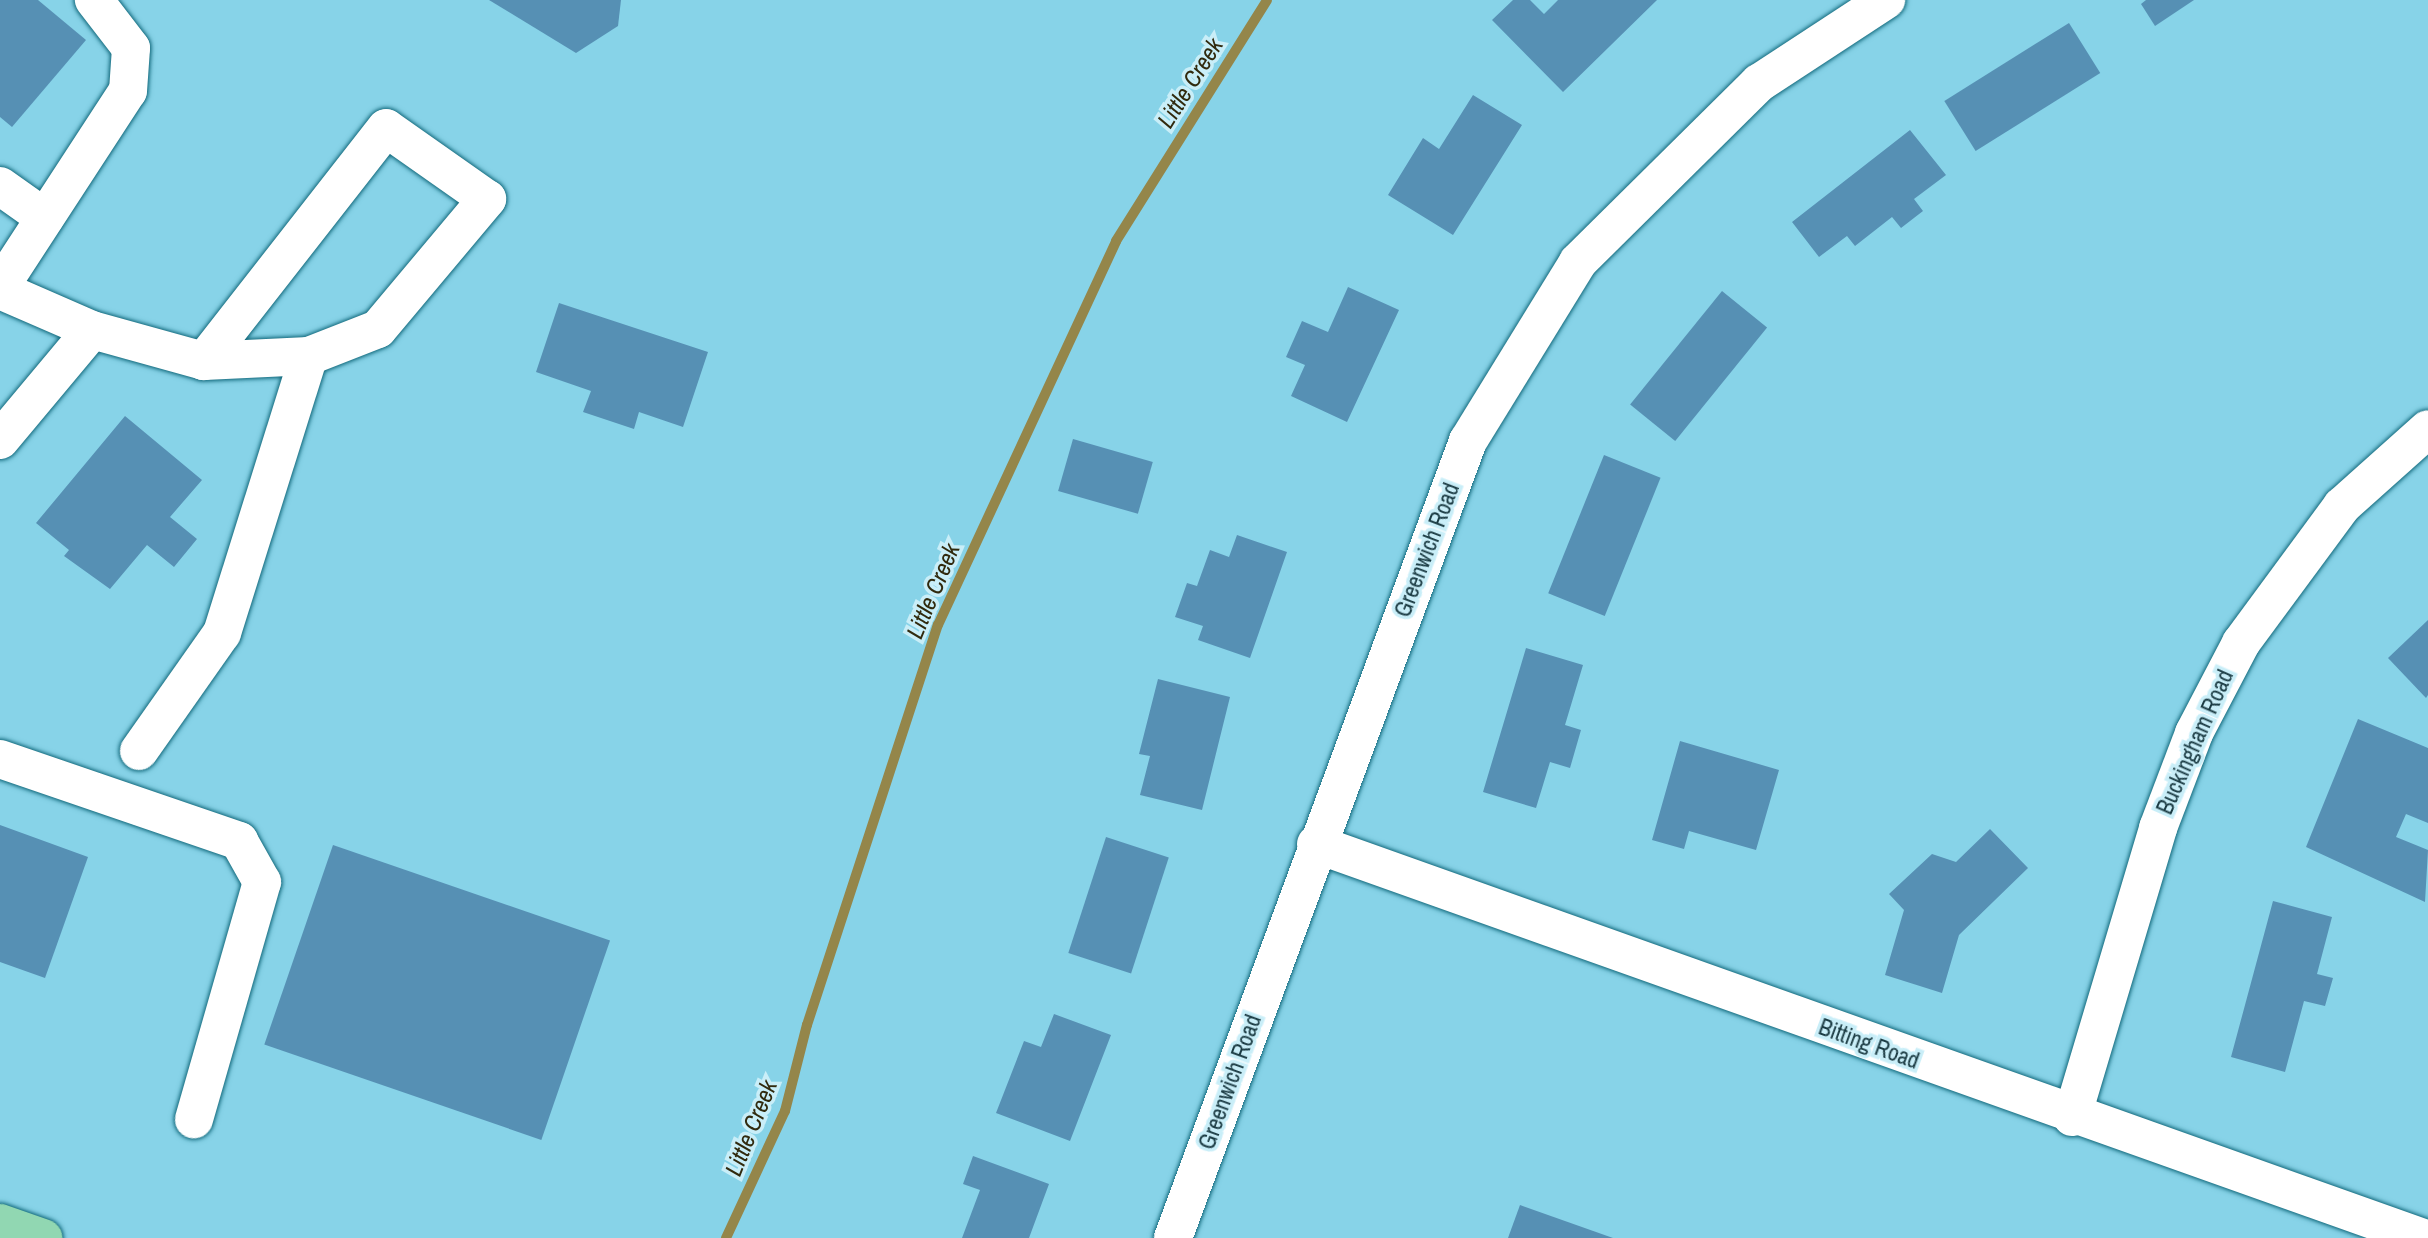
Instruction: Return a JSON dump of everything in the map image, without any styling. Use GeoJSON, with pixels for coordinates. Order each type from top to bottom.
{"type":"FeatureCollection","features":[{"type":"Feature","properties":{"kind":"main road"},"geometry":{"type":"LineString","coordinates":[[0,1223],[43,1238]]}},
{"type":"Feature","properties":{"kind":"street"},"geometry":{"type":"LineString","coordinates":[[94,0],[131,48],[128,91],[0,288],[92,330],[204,360],[309,356],[378,329],[487,199],[386,128],[204,360]]}},
{"type":"Feature","properties":{"kind":"street","name":"Greenwich Road"},"geometry":{"type":"LineString","coordinates":[[1173,1238],[1316,844],[1468,441],[1578,262],[1759,83],[1886,0]]}},
{"type":"Feature","properties":{"kind":"street"},"geometry":{"type":"LineString","coordinates":[[0,186],[45,218]]}},
{"type":"Feature","properties":{"kind":"street"},"geometry":{"type":"LineString","coordinates":[[0,440],[92,330]]}},
{"type":"Feature","properties":{"kind":"street"},"geometry":{"type":"LineString","coordinates":[[139,751],[222,633],[309,356]]}},
{"type":"Feature","properties":{"kind":"street","name":"Buckingham Road"},"geometry":{"type":"LineString","coordinates":[[2072,1117],[2158,828],[2194,733],[2241,643],[2342,506],[2428,429]]}},
{"type":"Feature","properties":{"kind":"street"},"geometry":{"type":"LineString","coordinates":[[0,759],[239,841],[262,882],[194,1119]]}},
{"type":"Feature","properties":{"kind":"street","name":"Bitting Road"},"geometry":{"type":"LineString","coordinates":[[1316,844],[2072,1117],[2423,1238]]}},
{"type":"Feature","properties":{"kind":"building"},"geometry":{"type":"Polygon","coordinates":[[[0,0],[38,0],[86,40],[12,127],[0,117],[0,0]]]}},
{"type":"Feature","properties":{"kind":"building"},"geometry":{"type":"Polygon","coordinates":[[[489,0],[621,0],[618,26],[576,53],[489,0]]]}},
{"type":"Feature","properties":{"kind":"building"},"geometry":{"type":"Polygon","coordinates":[[[1513,0],[1530,0],[1544,14],[1558,0],[1657,0],[1563,92],[1492,20],[1513,0]]]}},
{"type":"Feature","properties":{"kind":"building"},"geometry":{"type":"Polygon","coordinates":[[[2146,0],[2194,0],[2155,26],[2141,4],[2146,0]]]}},
{"type":"Feature","properties":{"kind":"building"},"geometry":{"type":"Polygon","coordinates":[[[2069,23],[2100,73],[1976,151],[1944,101],[2069,23]]]}},
{"type":"Feature","properties":{"kind":"building"},"geometry":{"type":"Polygon","coordinates":[[[1473,95],[1522,125],[1453,235],[1388,195],[1423,138],[1439,149],[1473,95]]]}},
{"type":"Feature","properties":{"kind":"building"},"geometry":{"type":"Polygon","coordinates":[[[1910,130],[1946,175],[1914,199],[1923,211],[1901,228],[1892,217],[1855,246],[1847,236],[1819,257],[1792,222],[1910,130]]]}},
{"type":"Feature","properties":{"kind":"building"},"geometry":{"type":"Polygon","coordinates":[[[1348,287],[1399,310],[1347,422],[1291,396],[1305,365],[1286,357],[1302,321],[1328,332],[1348,287]]]}},
{"type":"Feature","properties":{"kind":"building"},"geometry":{"type":"Polygon","coordinates":[[[1722,291],[1767,328],[1675,441],[1630,404],[1722,291]]]}},
{"type":"Feature","properties":{"kind":"building"},"geometry":{"type":"Polygon","coordinates":[[[559,303],[708,352],[683,427],[639,412],[634,429],[583,412],[591,391],[536,372],[559,303]]]}},
{"type":"Feature","properties":{"kind":"building"},"geometry":{"type":"Polygon","coordinates":[[[125,416],[202,480],[170,517],[197,539],[174,567],[147,545],[110,589],[64,556],[69,550],[36,523],[125,416]]]}},
{"type":"Feature","properties":{"kind":"building"},"geometry":{"type":"Polygon","coordinates":[[[1073,439],[1153,462],[1138,514],[1058,491],[1073,439]]]}},
{"type":"Feature","properties":{"kind":"building"},"geometry":{"type":"Polygon","coordinates":[[[1604,455],[1661,478],[1605,616],[1548,593],[1604,455]]]}},
{"type":"Feature","properties":{"kind":"building"},"geometry":{"type":"Polygon","coordinates":[[[1237,535],[1287,552],[1250,658],[1198,640],[1203,626],[1175,617],[1187,583],[1197,586],[1210,550],[1229,557],[1237,535]]]}},
{"type":"Feature","properties":{"kind":"building"},"geometry":{"type":"Polygon","coordinates":[[[2428,620],[2428,695],[2426,698],[2388,658],[2428,620]]]}},
{"type":"Feature","properties":{"kind":"building"},"geometry":{"type":"Polygon","coordinates":[[[1526,648],[1583,665],[1565,725],[1581,730],[1570,768],[1550,762],[1536,808],[1483,792],[1526,648]]]}},
{"type":"Feature","properties":{"kind":"building"},"geometry":{"type":"Polygon","coordinates":[[[1158,679],[1230,697],[1202,810],[1140,795],[1150,756],[1139,754],[1158,679]]]}},
{"type":"Feature","properties":{"kind":"building"},"geometry":{"type":"Polygon","coordinates":[[[2358,719],[2428,748],[2428,823],[2406,814],[2396,837],[2428,850],[2425,902],[2306,847],[2358,719]]]}},
{"type":"Feature","properties":{"kind":"building"},"geometry":{"type":"Polygon","coordinates":[[[1680,741],[1779,770],[1756,850],[1689,831],[1684,849],[1652,840],[1680,741]]]}},
{"type":"Feature","properties":{"kind":"building"},"geometry":{"type":"Polygon","coordinates":[[[0,825],[88,857],[45,978],[0,962],[0,825]]]}},
{"type":"Feature","properties":{"kind":"building"},"geometry":{"type":"Polygon","coordinates":[[[1990,829],[2028,868],[1959,935],[1942,993],[1885,975],[1904,910],[1889,894],[1932,854],[1956,862],[1990,829]]]}},
{"type":"Feature","properties":{"kind":"building"},"geometry":{"type":"Polygon","coordinates":[[[1106,837],[1169,857],[1131,973],[1068,953],[1106,837]]]}},
{"type":"Feature","properties":{"kind":"building"},"geometry":{"type":"Polygon","coordinates":[[[333,845],[610,940],[541,1140],[264,1045],[333,845]]]}},
{"type":"Feature","properties":{"kind":"building"},"geometry":{"type":"Polygon","coordinates":[[[2273,901],[2332,917],[2317,974],[2333,978],[2325,1006],[2304,1001],[2285,1072],[2231,1057],[2273,901]]]}},
{"type":"Feature","properties":{"kind":"building"},"geometry":{"type":"Polygon","coordinates":[[[1054,1014],[1111,1035],[1070,1141],[996,1113],[1024,1041],[1041,1047],[1054,1014]]]}},
{"type":"Feature","properties":{"kind":"building"},"geometry":{"type":"Polygon","coordinates":[[[973,1156],[1049,1184],[1029,1238],[962,1238],[980,1190],[963,1184],[973,1156]]]}},
{"type":"Feature","properties":{"kind":"building"},"geometry":{"type":"Polygon","coordinates":[[[1520,1205],[1613,1238],[1508,1238],[1520,1205]]]}},
{"type":"Feature","properties":{"kind":"waterway","name":"Little Creek"},"geometry":{"type":"LineString","coordinates":[[726,1238],[785,1111],[807,1025],[938,625],[1116,241],[1267,0]]}}]}
